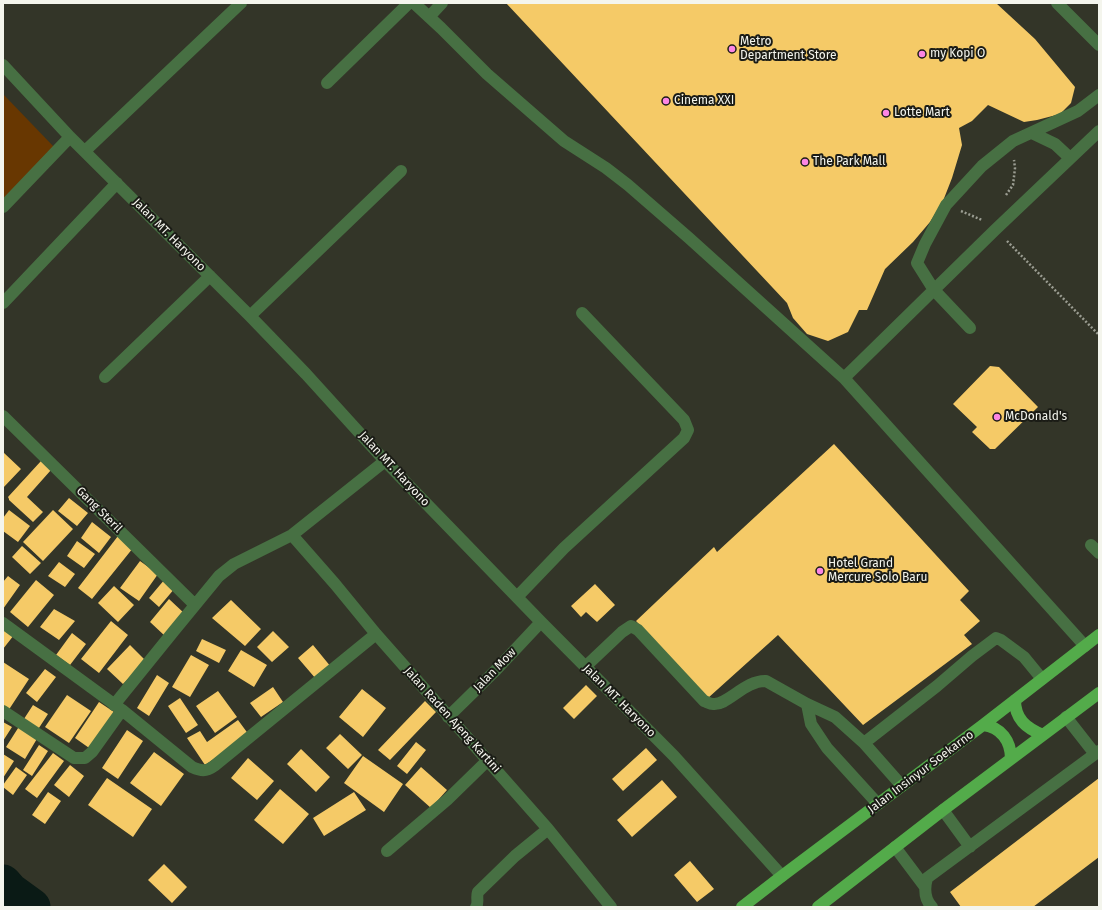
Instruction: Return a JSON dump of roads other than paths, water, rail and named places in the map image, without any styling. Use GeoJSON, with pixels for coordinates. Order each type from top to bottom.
{"type":"FeatureCollection","features":[{"type":"Feature","properties":{"kind":"main road","name":"Jalan Insinyur Soekarno"},"geometry":{"type":"LineString","coordinates":[[742,907],[983,725],[1099,635]]}},
{"type":"Feature","properties":{"kind":"main road"},"geometry":{"type":"LineString","coordinates":[[818,907],[943,810],[1099,693]]}},
{"type":"Feature","properties":{"kind":"main road"},"geometry":{"type":"LineString","coordinates":[[1015,700],[1016,711],[1023,723],[1032,730],[1043,735]]}},
{"type":"Feature","properties":{"kind":"main road"},"geometry":{"type":"LineString","coordinates":[[983,725],[996,729],[1004,736],[1010,748],[1011,759]]}},
{"type":"Feature","properties":{"kind":"street"},"geometry":{"type":"LineString","coordinates":[[85,151],[242,3]]}},
{"type":"Feature","properties":{"kind":"street"},"geometry":{"type":"LineString","coordinates":[[326,83],[409,3]]}},
{"type":"Feature","properties":{"kind":"street"},"geometry":{"type":"LineString","coordinates":[[414,3],[487,74],[564,141],[606,168],[628,185],[844,378],[1085,646]]}},
{"type":"Feature","properties":{"kind":"street"},"geometry":{"type":"LineString","coordinates":[[429,17],[442,3]]}},
{"type":"Feature","properties":{"kind":"street"},"geometry":{"type":"LineString","coordinates":[[1057,3],[1099,45]]}},
{"type":"Feature","properties":{"kind":"street","name":"Jalan MT. Haryono"},"geometry":{"type":"LineString","coordinates":[[3,65],[70,137],[250,316],[306,374],[385,461],[585,667],[674,756],[782,876]]}},
{"type":"Feature","properties":{"kind":"street"},"geometry":{"type":"LineString","coordinates":[[970,328],[934,290],[917,263],[925,244],[946,205],[982,166],[1013,141],[1078,111],[1099,96]]}},
{"type":"Feature","properties":{"kind":"street"},"geometry":{"type":"LineString","coordinates":[[844,378],[1099,131]]}},
{"type":"Feature","properties":{"kind":"street"},"geometry":{"type":"LineString","coordinates":[[1032,133],[1054,144],[1070,158]]}},
{"type":"Feature","properties":{"kind":"street"},"geometry":{"type":"LineString","coordinates":[[3,207],[70,137]]}},
{"type":"Feature","properties":{"kind":"street"},"geometry":{"type":"LineString","coordinates":[[250,316],[401,171]]}},
{"type":"Feature","properties":{"kind":"street"},"geometry":{"type":"LineString","coordinates":[[3,303],[117,183]]}},
{"type":"Feature","properties":{"kind":"street"},"geometry":{"type":"LineString","coordinates":[[105,377],[210,276]]}},
{"type":"Feature","properties":{"kind":"street"},"geometry":{"type":"LineString","coordinates":[[517,597],[564,548],[684,438],[688,430],[684,420],[582,313]]}},
{"type":"Feature","properties":{"kind":"street","name":"Gang Steril"},"geometry":{"type":"LineString","coordinates":[[3,416],[195,605]]}},
{"type":"Feature","properties":{"kind":"street"},"geometry":{"type":"LineString","coordinates":[[3,711],[74,758],[85,758],[92,752],[118,708],[195,605],[219,576],[234,564],[292,535],[385,461]]}},
{"type":"Feature","properties":{"kind":"street","name":"Jalan Raden Ajeng Kartini"},"geometry":{"type":"LineString","coordinates":[[292,535],[448,717],[548,829],[611,907]]}},
{"type":"Feature","properties":{"kind":"street","name":"Jalan Mow"},"geometry":{"type":"LineString","coordinates":[[448,717],[496,670],[541,622]]}},
{"type":"Feature","properties":{"kind":"street"},"geometry":{"type":"LineString","coordinates":[[3,623],[118,708],[192,767],[205,771],[214,766],[376,634]]}},
{"type":"Feature","properties":{"kind":"street"},"geometry":{"type":"LineString","coordinates":[[585,667],[622,632],[631,626],[638,630],[704,701],[714,704],[722,702],[749,684],[760,680],[766,681],[835,717],[864,743],[902,786]]}},
{"type":"Feature","properties":{"kind":"street"},"geometry":{"type":"LineString","coordinates":[[864,743],[996,638],[1024,657],[1042,679]]}},
{"type":"Feature","properties":{"kind":"street"},"geometry":{"type":"LineString","coordinates":[[808,704],[811,724],[827,748],[878,804]]}},
{"type":"Feature","properties":{"kind":"street"},"geometry":{"type":"LineString","coordinates":[[932,907],[928,903],[925,894],[927,878],[1097,753],[1066,717]]}},
{"type":"Feature","properties":{"kind":"street"},"geometry":{"type":"LineString","coordinates":[[387,851],[447,800],[488,760]]}},
{"type":"Feature","properties":{"kind":"street"},"geometry":{"type":"LineString","coordinates":[[943,810],[970,847]]}},
{"type":"Feature","properties":{"kind":"street"},"geometry":{"type":"LineString","coordinates":[[476,907],[478,905],[478,892],[515,856],[548,829]]}},
{"type":"Feature","properties":{"kind":"street"},"geometry":{"type":"LineString","coordinates":[[895,847],[925,887]]}},
{"type":"Feature","properties":{"kind":"waterway"},"geometry":{"type":"LineString","coordinates":[[3,883],[10,891],[32,907]]}},
{"type":"Feature","properties":{"kind":"place","name":"Metro Department Store"},"geometry":{"type":"Point","coordinates":[732,49]}},
{"type":"Feature","properties":{"kind":"place","name":"my Kopi O"},"geometry":{"type":"Point","coordinates":[922,54]}},
{"type":"Feature","properties":{"kind":"place","name":"Cinema XXI"},"geometry":{"type":"Point","coordinates":[666,101]}},
{"type":"Feature","properties":{"kind":"place","name":"Lotte Mart"},"geometry":{"type":"Point","coordinates":[886,113]}},
{"type":"Feature","properties":{"kind":"place","name":"The Park Mall"},"geometry":{"type":"Point","coordinates":[805,162]}},
{"type":"Feature","properties":{"kind":"place","name":"McDonald's"},"geometry":{"type":"Point","coordinates":[997,417]}},
{"type":"Feature","properties":{"kind":"place","name":"Hotel Grand Mercure Solo Baru"},"geometry":{"type":"Point","coordinates":[820,571]}}]}
